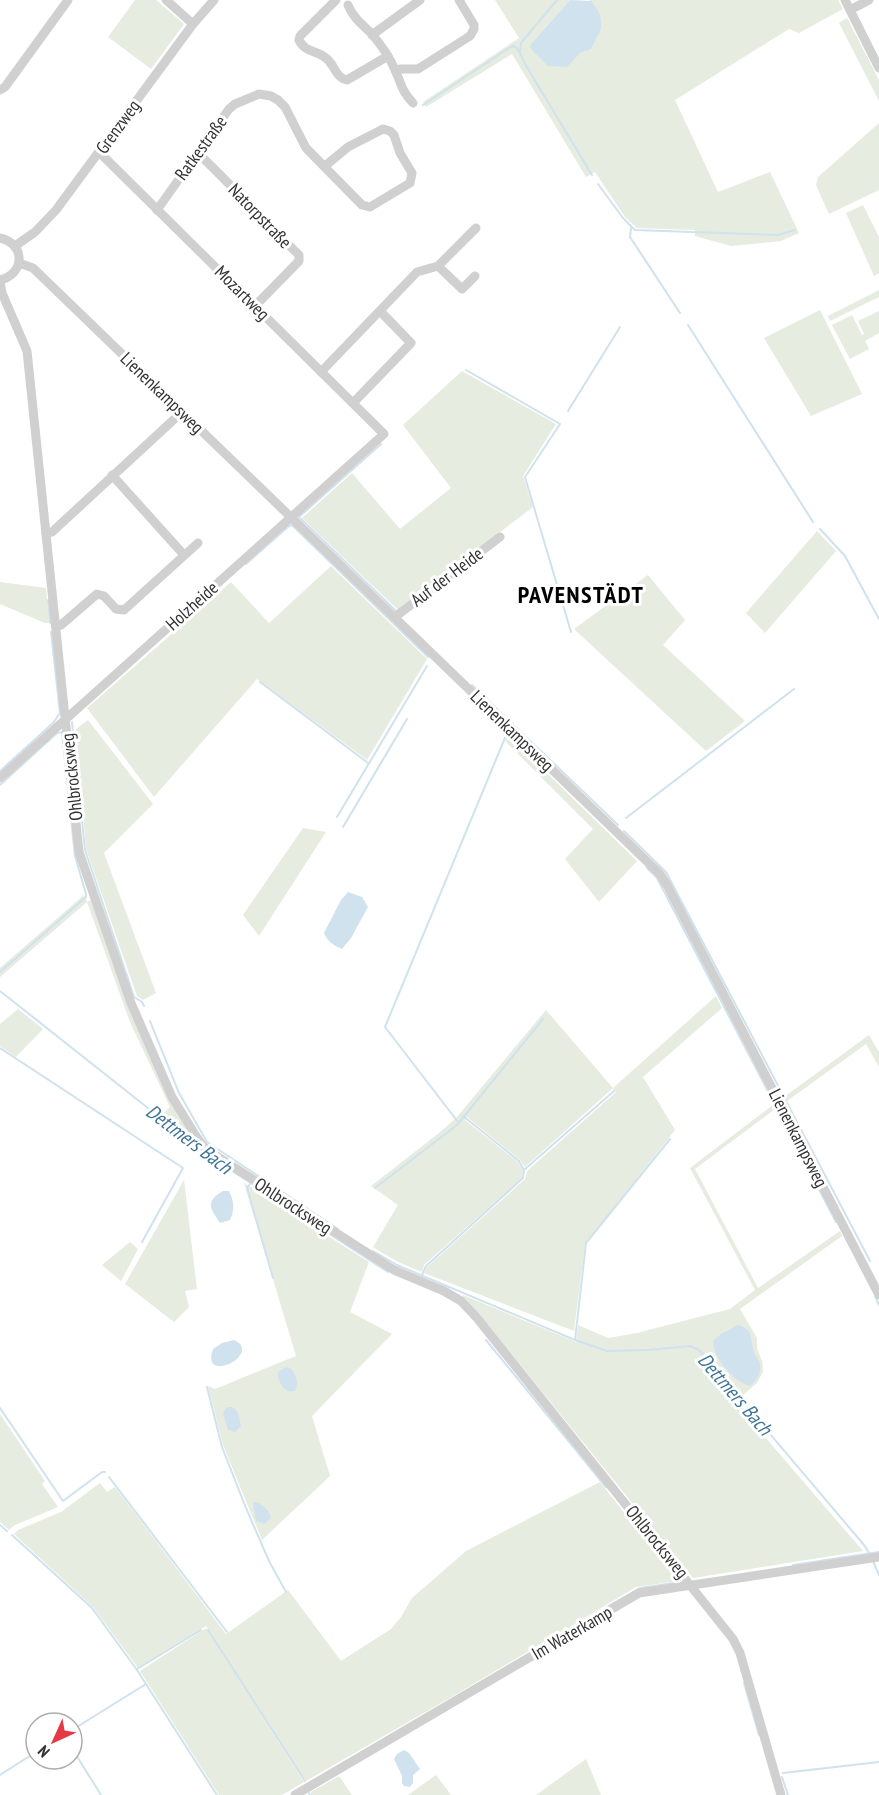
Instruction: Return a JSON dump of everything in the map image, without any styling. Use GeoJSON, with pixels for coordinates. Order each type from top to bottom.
{"type":"FeatureCollection","features":[{"type":"Feature","properties":{"kind":"street"},"geometry":{"type":"LineString","coordinates":[[0,90],[5,87],[68,0]]}},
{"type":"Feature","properties":{"kind":"street"},"geometry":{"type":"LineString","coordinates":[[166,0],[193,24]]}},
{"type":"Feature","properties":{"kind":"street","name":"Grenzweg"},"geometry":{"type":"LineString","coordinates":[[15,246],[45,223],[193,24],[214,0]]}},
{"type":"Feature","properties":{"kind":"street"},"geometry":{"type":"LineString","coordinates":[[388,56],[347,80],[339,77],[327,59],[301,46],[299,40],[300,36],[336,0],[339,4],[350,3],[351,13],[388,56],[396,71],[399,85],[413,103]]}},
{"type":"Feature","properties":{"kind":"street"},"geometry":{"type":"LineString","coordinates":[[372,35],[420,0]]}},
{"type":"Feature","properties":{"kind":"street"},"geometry":{"type":"LineString","coordinates":[[396,71],[418,69],[470,36],[474,25],[459,0]]}},
{"type":"Feature","properties":{"kind":"street"},"geometry":{"type":"LineString","coordinates":[[845,0],[879,68]]}},
{"type":"Feature","properties":{"kind":"street"},"geometry":{"type":"LineString","coordinates":[[850,10],[868,0]]}},
{"type":"Feature","properties":{"kind":"street","name":"Ratkestraße"},"geometry":{"type":"LineString","coordinates":[[157,210],[229,109],[259,94],[271,96],[285,107],[306,148],[362,205],[370,207],[410,183],[412,178],[412,173],[400,153],[394,135],[383,129],[348,147],[325,166]]}},
{"type":"Feature","properties":{"kind":"street","name":"Mozartweg"},"geometry":{"type":"LineString","coordinates":[[99,152],[384,434]]}},
{"type":"Feature","properties":{"kind":"street","name":"Natorpstraße"},"geometry":{"type":"LineString","coordinates":[[197,154],[299,255],[299,261],[255,306]]}},
{"type":"Feature","properties":{"kind":"street"},"geometry":{"type":"LineString","coordinates":[[321,372],[417,272],[438,266],[476,228]]}},
{"type":"Feature","properties":{"kind":"street"},"geometry":{"type":"LineString","coordinates":[[0,238],[15,246],[19,263],[12,275],[0,281]]}},
{"type":"Feature","properties":{"kind":"street","name":"Lienenkampsweg"},"geometry":{"type":"LineString","coordinates":[[19,263],[33,268],[660,874],[879,1294]]}},
{"type":"Feature","properties":{"kind":"street"},"geometry":{"type":"LineString","coordinates":[[438,266],[462,290],[475,276]]}},
{"type":"Feature","properties":{"kind":"street","name":"Ohlbrocksweg"},"geometry":{"type":"LineString","coordinates":[[0,281],[2,292],[27,351],[80,852],[130,1003],[172,1097],[203,1146],[212,1153],[394,1270],[444,1291],[461,1301],[477,1318],[733,1639],[740,1653],[781,1795]]}},
{"type":"Feature","properties":{"kind":"street"},"geometry":{"type":"LineString","coordinates":[[353,403],[411,343],[380,311]]}},
{"type":"Feature","properties":{"kind":"street"},"geometry":{"type":"LineString","coordinates":[[45,533],[52,531],[182,412]]}},
{"type":"Feature","properties":{"kind":"street","name":"Holzheide"},"geometry":{"type":"LineString","coordinates":[[0,778],[384,434]]}},
{"type":"Feature","properties":{"kind":"street"},"geometry":{"type":"LineString","coordinates":[[112,475],[184,555]]}},
{"type":"Feature","properties":{"kind":"street","name":"Auf der Heide"},"geometry":{"type":"LineString","coordinates":[[395,617],[500,537]]}},
{"type":"Feature","properties":{"kind":"street"},"geometry":{"type":"LineString","coordinates":[[56,626],[61,626],[97,594],[104,596],[116,609],[124,610],[198,543]]}},
{"type":"Feature","properties":{"kind":"street","name":"Im Waterkamp"},"geometry":{"type":"LineString","coordinates":[[295,1795],[639,1593],[879,1557]]}},
{"type":"Feature","properties":{"kind":"shaded area"},"geometry":{"type":"Polygon","coordinates":[[[135,0],[156,0],[184,24],[151,69],[108,37],[135,0]]]}},
{"type":"Feature","properties":{"kind":"shaded area"},"geometry":{"type":"Polygon","coordinates":[[[495,0],[570,0],[530,45],[579,54],[585,52],[601,29],[598,10],[589,0],[838,0],[843,9],[799,33],[789,29],[675,100],[718,192],[770,172],[799,233],[781,241],[731,246],[695,236],[695,230],[637,228],[625,217],[595,172],[586,177],[512,54],[426,107],[423,102],[519,38],[495,0]]]}},
{"type":"Feature","properties":{"kind":"shaded area"},"geometry":{"type":"Polygon","coordinates":[[[847,18],[879,80],[879,101],[839,23],[847,18]]]}},
{"type":"Feature","properties":{"kind":"shaded area"},"geometry":{"type":"Polygon","coordinates":[[[879,123],[879,190],[829,214],[816,185],[818,177],[879,123]]]}},
{"type":"Feature","properties":{"kind":"shaded area"},"geometry":{"type":"Polygon","coordinates":[[[863,205],[879,237],[879,273],[874,276],[846,213],[863,205]]]}},
{"type":"Feature","properties":{"kind":"shaded area"},"geometry":{"type":"Polygon","coordinates":[[[879,290],[879,297],[830,321],[828,316],[879,290]]]}},
{"type":"Feature","properties":{"kind":"shaded area"},"geometry":{"type":"Polygon","coordinates":[[[820,310],[862,394],[811,416],[764,338],[820,310]]]}},
{"type":"Feature","properties":{"kind":"shaded area"},"geometry":{"type":"Polygon","coordinates":[[[879,311],[879,333],[865,341],[869,349],[850,359],[832,325],[852,315],[862,335],[864,334],[858,321],[879,311]]]}},
{"type":"Feature","properties":{"kind":"shaded area"},"geometry":{"type":"Polygon","coordinates":[[[462,371],[556,424],[523,476],[533,507],[398,610],[302,518],[352,473],[400,529],[451,488],[403,425],[462,371]]]}},
{"type":"Feature","properties":{"kind":"shaded area"},"geometry":{"type":"Polygon","coordinates":[[[817,531],[836,551],[765,633],[746,613],[817,531]]]}},
{"type":"Feature","properties":{"kind":"shaded area"},"geometry":{"type":"Polygon","coordinates":[[[331,566],[427,659],[367,760],[257,679],[154,797],[87,708],[231,582],[269,623],[331,566]]]}},
{"type":"Feature","properties":{"kind":"shaded area"},"geometry":{"type":"Polygon","coordinates":[[[648,575],[685,620],[663,645],[745,721],[706,751],[574,629],[648,575]]]}},
{"type":"Feature","properties":{"kind":"shaded area"},"geometry":{"type":"Polygon","coordinates":[[[0,582],[46,588],[49,623],[0,604],[0,582]]]}},
{"type":"Feature","properties":{"kind":"shaded area"},"geometry":{"type":"Polygon","coordinates":[[[88,720],[153,804],[104,853],[156,993],[143,1000],[137,996],[86,849],[76,729],[88,720]]]}},
{"type":"Feature","properties":{"kind":"shaded area"},"geometry":{"type":"Polygon","coordinates":[[[508,735],[637,861],[599,902],[565,859],[593,829],[505,741],[508,735]]]}},
{"type":"Feature","properties":{"kind":"shaded area"},"geometry":{"type":"Polygon","coordinates":[[[303,828],[326,832],[259,936],[243,915],[303,828]]]}},
{"type":"Feature","properties":{"kind":"shaded area"},"geometry":{"type":"Polygon","coordinates":[[[84,895],[87,902],[0,977],[0,968],[84,895]]]}},
{"type":"Feature","properties":{"kind":"shaded area"},"geometry":{"type":"Polygon","coordinates":[[[91,900],[128,1003],[198,1142],[196,1145],[161,1116],[170,1107],[130,1022],[87,902],[91,900]]]}},
{"type":"Feature","properties":{"kind":"shaded area"},"geometry":{"type":"Polygon","coordinates":[[[716,996],[722,1008],[643,1077],[675,1130],[585,1244],[574,1331],[424,1273],[427,1267],[525,1179],[527,1171],[616,1092],[613,1088],[716,996]]]}},
{"type":"Feature","properties":{"kind":"shaded area"},"geometry":{"type":"Polygon","coordinates":[[[18,1009],[43,1029],[16,1057],[0,1046],[0,1024],[18,1009]]]}},
{"type":"Feature","properties":{"kind":"shaded area"},"geometry":{"type":"Polygon","coordinates":[[[546,1010],[613,1088],[525,1167],[520,1160],[467,1117],[465,1120],[518,1162],[523,1170],[522,1178],[424,1265],[422,1272],[398,1262],[373,1247],[398,1205],[371,1186],[456,1118],[546,1010]]]}},
{"type":"Feature","properties":{"kind":"shaded area"},"geometry":{"type":"Polygon","coordinates":[[[869,1035],[879,1052],[879,1067],[866,1044],[787,1101],[784,1097],[869,1035]]]}},
{"type":"Feature","properties":{"kind":"shaded area"},"geometry":{"type":"Polygon","coordinates":[[[773,1105],[775,1109],[695,1169],[758,1288],[840,1231],[842,1236],[740,1309],[757,1338],[763,1372],[757,1383],[735,1402],[863,1551],[693,1578],[479,1314],[462,1298],[463,1295],[576,1342],[578,1325],[608,1338],[637,1333],[730,1309],[755,1290],[690,1168],[773,1105]]]}},
{"type":"Feature","properties":{"kind":"shaded area"},"geometry":{"type":"Polygon","coordinates":[[[184,1180],[197,1289],[185,1291],[189,1307],[174,1322],[125,1284],[184,1180]]]}},
{"type":"Feature","properties":{"kind":"shaded area"},"geometry":{"type":"Polygon","coordinates":[[[244,1183],[369,1262],[350,1312],[392,1334],[312,1416],[330,1476],[262,1540],[223,1445],[208,1386],[215,1389],[296,1356],[244,1183]]]}},
{"type":"Feature","properties":{"kind":"shaded area"},"geometry":{"type":"Polygon","coordinates":[[[130,1242],[138,1249],[121,1281],[102,1265],[130,1242]]]}},
{"type":"Feature","properties":{"kind":"shaded area"},"geometry":{"type":"Polygon","coordinates":[[[0,1414],[45,1481],[42,1484],[58,1507],[15,1525],[9,1530],[0,1522],[0,1414]]]}},
{"type":"Feature","properties":{"kind":"shaded area"},"geometry":{"type":"Polygon","coordinates":[[[600,1482],[678,1581],[636,1587],[306,1781],[206,1626],[138,1668],[93,1607],[14,1534],[18,1530],[61,1512],[100,1483],[107,1492],[115,1487],[226,1634],[288,1590],[341,1661],[391,1629],[412,1598],[466,1551],[600,1482]]]}},
{"type":"Feature","properties":{"kind":"shaded area"},"geometry":{"type":"Polygon","coordinates":[[[206,1628],[304,1782],[282,1795],[219,1795],[140,1671],[206,1628]]]}},
{"type":"Feature","properties":{"kind":"shaded area"},"geometry":{"type":"Polygon","coordinates":[[[586,1759],[601,1795],[536,1795],[586,1759]]]}},
{"type":"Feature","properties":{"kind":"shaded area"},"geometry":{"type":"Polygon","coordinates":[[[436,1775],[451,1795],[408,1795],[436,1775]]]}},
{"type":"Feature","properties":{"kind":"shaded area"},"geometry":{"type":"Polygon","coordinates":[[[339,1776],[352,1795],[311,1795],[311,1792],[339,1776]]]}},
{"type":"Feature","properties":{"kind":"water"},"geometry":{"type":"Polygon","coordinates":[[[570,0],[591,1],[598,10],[601,29],[591,49],[579,54],[567,67],[548,66],[531,49],[530,45],[570,0]]]}},
{"type":"Feature","properties":{"kind":"water"},"geometry":{"type":"Polygon","coordinates":[[[348,892],[362,897],[368,907],[351,938],[342,949],[327,939],[324,933],[341,900],[348,892]]]}},
{"type":"Feature","properties":{"kind":"water"},"geometry":{"type":"Polygon","coordinates":[[[223,1191],[229,1191],[233,1209],[230,1220],[220,1223],[212,1210],[211,1202],[223,1191]]]}},
{"type":"Feature","properties":{"kind":"water"},"geometry":{"type":"Polygon","coordinates":[[[738,1325],[749,1332],[760,1364],[759,1375],[750,1386],[737,1379],[725,1368],[714,1348],[713,1341],[738,1325]]]}},
{"type":"Feature","properties":{"kind":"water"},"geometry":{"type":"Polygon","coordinates":[[[234,1340],[241,1346],[242,1353],[230,1364],[215,1365],[211,1360],[213,1349],[222,1343],[234,1340]]]}},
{"type":"Feature","properties":{"kind":"water"},"geometry":{"type":"Polygon","coordinates":[[[286,1367],[291,1369],[296,1377],[295,1391],[285,1389],[279,1379],[278,1372],[286,1367]]]}},
{"type":"Feature","properties":{"kind":"water"},"geometry":{"type":"Polygon","coordinates":[[[229,1407],[235,1409],[239,1416],[241,1426],[235,1432],[228,1430],[223,1413],[229,1407]]]}},
{"type":"Feature","properties":{"kind":"water"},"geometry":{"type":"Polygon","coordinates":[[[254,1502],[262,1505],[270,1515],[271,1518],[264,1524],[256,1521],[254,1502]]]}},
{"type":"Feature","properties":{"kind":"water"},"geometry":{"type":"Polygon","coordinates":[[[404,1750],[409,1753],[420,1769],[413,1775],[413,1783],[410,1787],[402,1783],[402,1776],[394,1759],[404,1750]]]}},
{"type":"Feature","properties":{"kind":"waterway"},"geometry":{"type":"LineString","coordinates":[[557,0],[521,43],[520,53],[592,175]]}},
{"type":"Feature","properties":{"kind":"waterway"},"geometry":{"type":"LineString","coordinates":[[423,105],[512,46],[516,47],[519,52]]}},
{"type":"Feature","properties":{"kind":"waterway"},"geometry":{"type":"LineString","coordinates":[[598,184],[623,218],[635,230],[778,235],[795,230]]}},
{"type":"Feature","properties":{"kind":"waterway"},"geometry":{"type":"LineString","coordinates":[[631,228],[630,237],[680,313]]}},
{"type":"Feature","properties":{"kind":"waterway"},"geometry":{"type":"LineString","coordinates":[[688,325],[813,522]]}},
{"type":"Feature","properties":{"kind":"waterway"},"geometry":{"type":"LineString","coordinates":[[568,411],[620,327]]}},
{"type":"Feature","properties":{"kind":"waterway"},"geometry":{"type":"LineString","coordinates":[[466,370],[560,424],[525,477],[571,632]]}},
{"type":"Feature","properties":{"kind":"waterway"},"geometry":{"type":"LineString","coordinates":[[381,444],[299,517],[396,611]]}},
{"type":"Feature","properties":{"kind":"waterway"},"geometry":{"type":"LineString","coordinates":[[246,564],[292,525],[428,657]]}},
{"type":"Feature","properties":{"kind":"waterway"},"geometry":{"type":"LineString","coordinates":[[820,529],[845,556],[879,619]]}},
{"type":"Feature","properties":{"kind":"waterway"},"geometry":{"type":"LineString","coordinates":[[48,600],[50,623]]}},
{"type":"Feature","properties":{"kind":"waterway"},"geometry":{"type":"LineString","coordinates":[[0,771],[53,723],[60,713],[51,632]]}},
{"type":"Feature","properties":{"kind":"waterway"},"geometry":{"type":"LineString","coordinates":[[337,817],[427,666]]}},
{"type":"Feature","properties":{"kind":"waterway"},"geometry":{"type":"LineString","coordinates":[[260,682],[368,763]]}},
{"type":"Feature","properties":{"kind":"waterway"},"geometry":{"type":"LineString","coordinates":[[472,685],[618,825]]}},
{"type":"Feature","properties":{"kind":"waterway"},"geometry":{"type":"LineString","coordinates":[[626,818],[794,689]]}},
{"type":"Feature","properties":{"kind":"waterway"},"geometry":{"type":"LineString","coordinates":[[343,827],[407,719]]}},
{"type":"Feature","properties":{"kind":"waterway"},"geometry":{"type":"LineString","coordinates":[[72,722],[85,850],[134,997],[144,1006]]}},
{"type":"Feature","properties":{"kind":"waterway"},"geometry":{"type":"LineString","coordinates":[[0,785],[57,733],[62,732],[75,856],[86,894],[86,897],[0,972]]}},
{"type":"Feature","properties":{"kind":"waterway"},"geometry":{"type":"LineString","coordinates":[[458,1122],[385,1027],[507,733],[541,765]]}},
{"type":"Feature","properties":{"kind":"waterway"},"geometry":{"type":"LineString","coordinates":[[624,831],[666,872],[870,1261]]}},
{"type":"Feature","properties":{"kind":"waterway"},"geometry":{"type":"LineString","coordinates":[[647,868],[657,878],[836,1222]]}},
{"type":"Feature","properties":{"kind":"waterway","name":"Dettmers Bach"},"geometry":{"type":"LineString","coordinates":[[0,991],[206,1154],[388,1272]]}},
{"type":"Feature","properties":{"kind":"waterway"},"geometry":{"type":"LineString","coordinates":[[375,1188],[457,1125],[543,1019]]}},
{"type":"Feature","properties":{"kind":"waterway"},"geometry":{"type":"LineString","coordinates":[[150,1021],[179,1093],[207,1142],[338,1229]]}},
{"type":"Feature","properties":{"kind":"waterway"},"geometry":{"type":"LineString","coordinates":[[0,1048],[183,1168],[142,1242]]}},
{"type":"Feature","properties":{"kind":"waterway"},"geometry":{"type":"LineString","coordinates":[[524,1170],[614,1091]]}},
{"type":"Feature","properties":{"kind":"waterway"},"geometry":{"type":"LineString","coordinates":[[422,1275],[426,1266],[523,1178],[524,1170],[519,1161],[463,1116]]}},
{"type":"Feature","properties":{"kind":"waterway"},"geometry":{"type":"LineString","coordinates":[[575,1340],[586,1243],[670,1139]]}},
{"type":"Feature","properties":{"kind":"waterway"},"geometry":{"type":"LineString","coordinates":[[250,1184],[247,1188],[273,1278]]}},
{"type":"Feature","properties":{"kind":"waterway","name":"Dettmers Bach"},"geometry":{"type":"LineString","coordinates":[[373,1251],[397,1265],[575,1340],[607,1351],[690,1346],[699,1350],[871,1556]]}},
{"type":"Feature","properties":{"kind":"waterway"},"geometry":{"type":"LineString","coordinates":[[875,1296],[879,1305]]}},
{"type":"Feature","properties":{"kind":"waterway"},"geometry":{"type":"LineString","coordinates":[[486,1340],[606,1487]]}},
{"type":"Feature","properties":{"kind":"waterway"},"geometry":{"type":"LineString","coordinates":[[207,1387],[222,1447],[269,1561],[286,1592]]}},
{"type":"Feature","properties":{"kind":"waterway"},"geometry":{"type":"LineString","coordinates":[[0,1408],[63,1501],[105,1472]]}},
{"type":"Feature","properties":{"kind":"waterway"},"geometry":{"type":"LineString","coordinates":[[109,1477],[227,1632]]}},
{"type":"Feature","properties":{"kind":"waterway"},"geometry":{"type":"LineString","coordinates":[[0,1525],[7,1531]]}},
{"type":"Feature","properties":{"kind":"waterway"},"geometry":{"type":"LineString","coordinates":[[12,1535],[92,1608],[137,1670],[217,1795]]}},
{"type":"Feature","properties":{"kind":"waterway"},"geometry":{"type":"LineString","coordinates":[[647,1539],[677,1577]]}},
{"type":"Feature","properties":{"kind":"waterway"},"geometry":{"type":"LineString","coordinates":[[793,1565],[879,1552]]}},
{"type":"Feature","properties":{"kind":"waterway","name":"Dettmers Bach"},"geometry":{"type":"LineString","coordinates":[[873,1561],[879,1575]]}},
{"type":"Feature","properties":{"kind":"waterway"},"geometry":{"type":"LineString","coordinates":[[568,1629],[640,1588],[674,1583]]}},
{"type":"Feature","properties":{"kind":"waterway"},"geometry":{"type":"LineString","coordinates":[[137,1669],[201,1630]]}},
{"type":"Feature","properties":{"kind":"waterway"},"geometry":{"type":"LineString","coordinates":[[208,1630],[305,1781]]}},
{"type":"Feature","properties":{"kind":"waterway"},"geometry":{"type":"LineString","coordinates":[[744,1683],[759,1735]]}},
{"type":"Feature","properties":{"kind":"waterway"},"geometry":{"type":"LineString","coordinates":[[84,1723],[146,1684]]}},
{"type":"Feature","properties":{"kind":"waterway"},"geometry":{"type":"LineString","coordinates":[[0,1775],[24,1760]]}},
{"type":"Feature","properties":{"kind":"waterway"},"geometry":{"type":"LineString","coordinates":[[783,1773],[879,1762]]}},
{"type":"Feature","properties":{"kind":"waterway"},"geometry":{"type":"LineString","coordinates":[[84,1768],[101,1795]]}},
{"type":"Feature","properties":{"kind":"waterway"},"geometry":{"type":"LineString","coordinates":[[782,1777],[788,1795]]}},
{"type":"Feature","properties":{"kind":"district","name":"PAVENSTÄDT"},"geometry":{"type":"Point","coordinates":[581,595]}}]}
